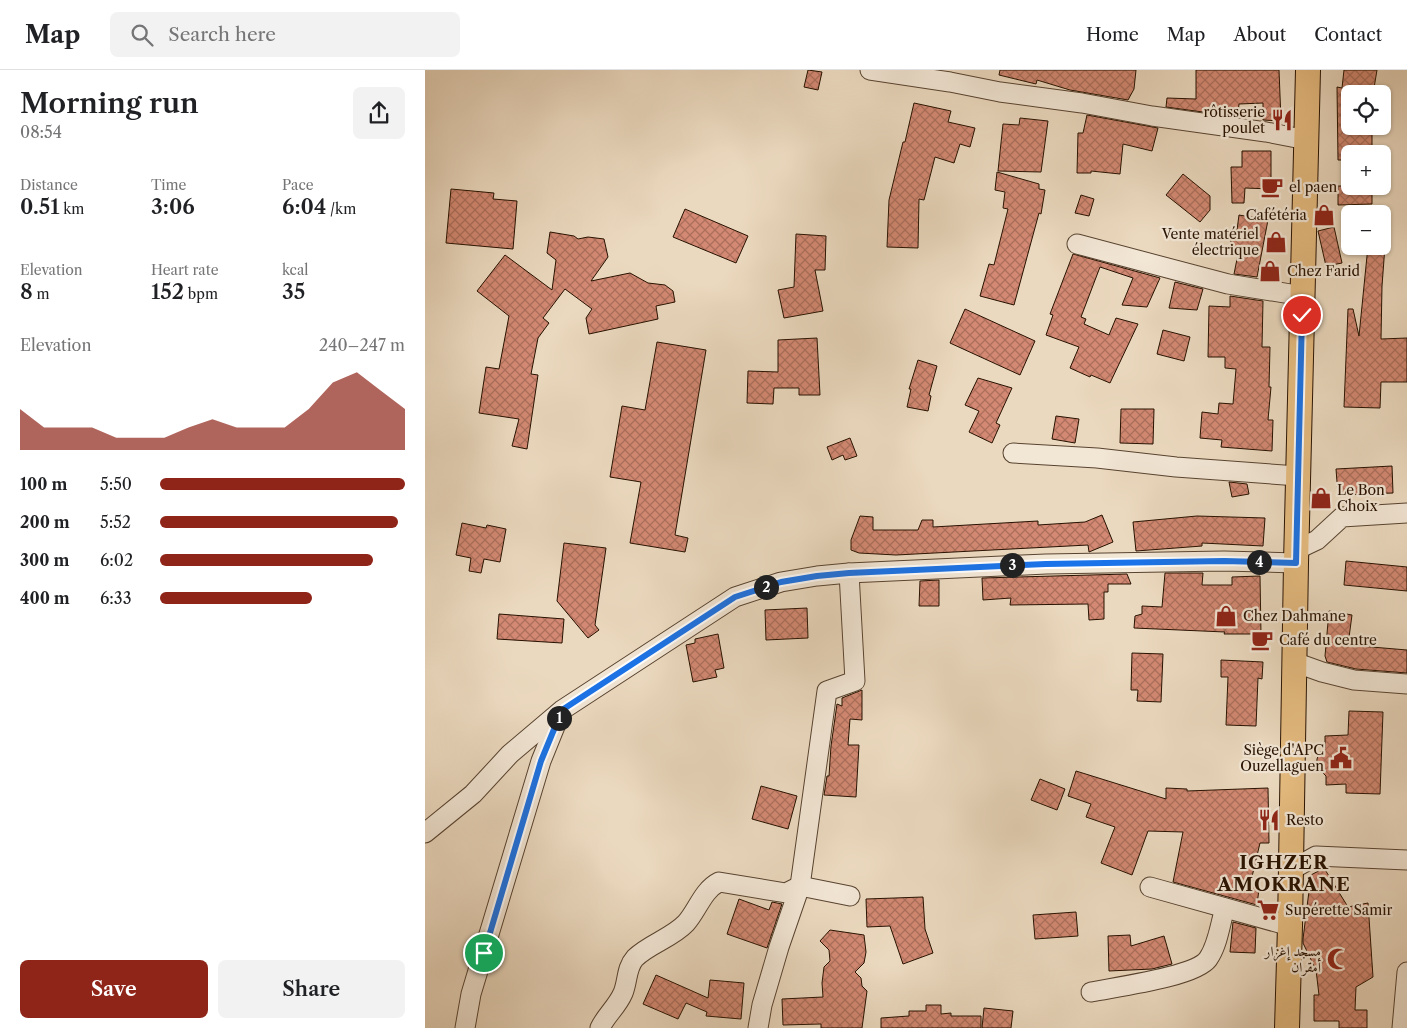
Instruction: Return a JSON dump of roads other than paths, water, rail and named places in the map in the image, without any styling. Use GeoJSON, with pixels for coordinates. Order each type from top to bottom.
{"type":"FeatureCollection","features":[{"type":"Feature","properties":{"kind":"main road"},"geometry":{"type":"LineString","coordinates":[[1287,1028],[1308,70]]}},
{"type":"Feature","properties":{"kind":"street"},"geometry":{"type":"LineString","coordinates":[[870,70],[956,77],[1152,116],[1266,132],[1307,140]]}},
{"type":"Feature","properties":{"kind":"street"},"geometry":{"type":"LineString","coordinates":[[1077,244],[1228,284],[1303,296]]}},
{"type":"Feature","properties":{"kind":"street"},"geometry":{"type":"LineString","coordinates":[[1013,453],[1097,458],[1176,467],[1298,476]]}},
{"type":"Feature","properties":{"kind":"street"},"geometry":{"type":"LineString","coordinates":[[425,833],[473,794],[510,754],[562,710],[735,597],[781,582],[849,573],[1046,564],[1224,561],[1296,556],[1342,517],[1407,513]]}},
{"type":"Feature","properties":{"kind":"street"},"geometry":{"type":"LineString","coordinates":[[758,1028],[762,1005],[779,947],[800,886],[827,691],[855,681],[849,573]]}},
{"type":"Feature","properties":{"kind":"street"},"geometry":{"type":"LineString","coordinates":[[1295,662],[1321,672],[1354,680],[1407,684]]}},
{"type":"Feature","properties":{"kind":"street"},"geometry":{"type":"LineString","coordinates":[[465,1028],[471,994],[541,761],[562,710]]}},
{"type":"Feature","properties":{"kind":"street"},"geometry":{"type":"LineString","coordinates":[[1291,870],[1316,856],[1407,860]]}},
{"type":"Feature","properties":{"kind":"street"},"geometry":{"type":"LineString","coordinates":[[600,1028],[605,1018],[616,1007],[624,992],[628,968],[636,958],[683,926],[694,914],[713,885],[719,882],[786,893],[800,886],[850,896]]}},
{"type":"Feature","properties":{"kind":"street"},"geometry":{"type":"LineString","coordinates":[[1149,887],[1290,926]]}},
{"type":"Feature","properties":{"kind":"street"},"geometry":{"type":"LineString","coordinates":[[1091,992],[1185,973],[1201,966],[1208,959],[1214,947],[1225,908]]}},
{"type":"Feature","properties":{"kind":"street"},"geometry":{"type":"LineString","coordinates":[[1402,1028],[1407,972]]}},
{"type":"Feature","properties":{"kind":"place","name":"rôtisserie poulet"},"geometry":{"type":"Point","coordinates":[1282,120]}},
{"type":"Feature","properties":{"kind":"place","name":"el paen"},"geometry":{"type":"Point","coordinates":[1272,187]}},
{"type":"Feature","properties":{"kind":"place","name":"Cafétéria"},"geometry":{"type":"Point","coordinates":[1324,215]}},
{"type":"Feature","properties":{"kind":"place","name":"Vente matériel électrique"},"geometry":{"type":"Point","coordinates":[1276,242]}},
{"type":"Feature","properties":{"kind":"place","name":"Chez Farid"},"geometry":{"type":"Point","coordinates":[1270,271]}},
{"type":"Feature","properties":{"kind":"place","name":"Le Bon Choix"},"geometry":{"type":"Point","coordinates":[1321,498]}},
{"type":"Feature","properties":{"kind":"place","name":"Chez Dahmane"},"geometry":{"type":"Point","coordinates":[1226,616]}},
{"type":"Feature","properties":{"kind":"place","name":"Café du centre"},"geometry":{"type":"Point","coordinates":[1262,640]}},
{"type":"Feature","properties":{"kind":"place","name":"Siège d'APC Ouzellaguen"},"geometry":{"type":"Point","coordinates":[1341,758]}},
{"type":"Feature","properties":{"kind":"place","name":"Resto"},"geometry":{"type":"Point","coordinates":[1269,820]}},
{"type":"Feature","properties":{"kind":"place","name":"Supérette Samir"},"geometry":{"type":"Point","coordinates":[1268,910]}},
{"type":"Feature","properties":{"kind":"place","name":"مسجد إغزار أمقران"},"geometry":{"type":"Point","coordinates":[1338,959]}},
{"type":"Feature","properties":{"kind":"district","name":"IGHZER AMOKRANE"},"geometry":{"type":"Point","coordinates":[1284,873]}}]}
